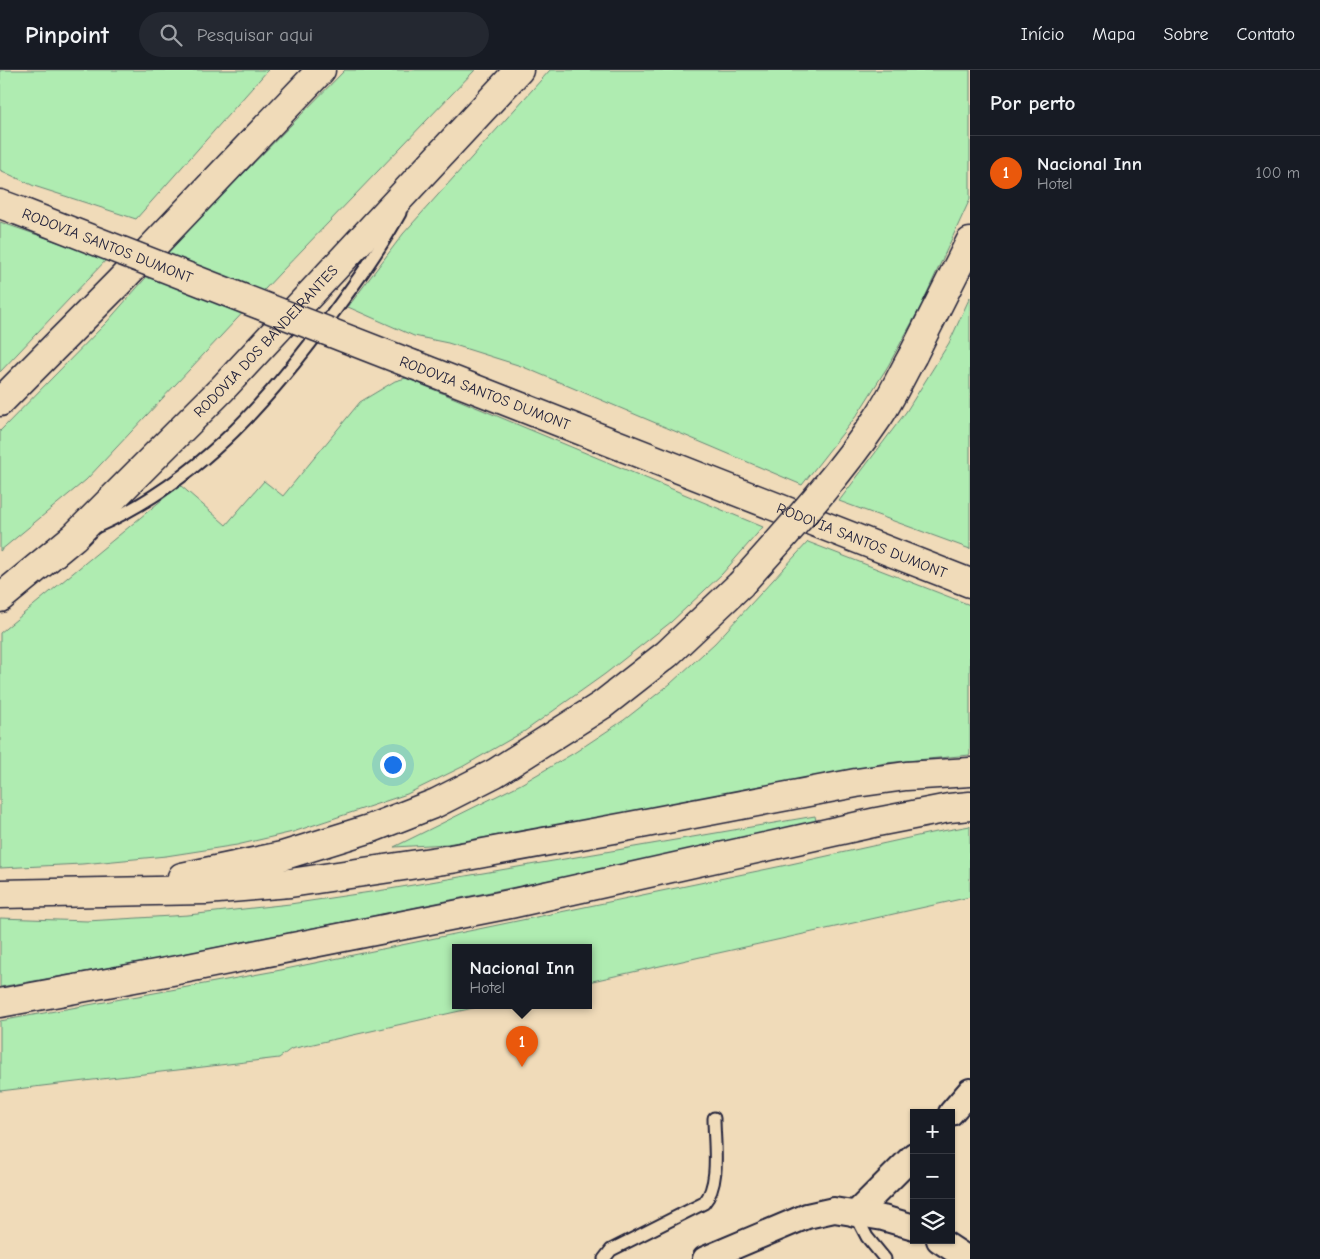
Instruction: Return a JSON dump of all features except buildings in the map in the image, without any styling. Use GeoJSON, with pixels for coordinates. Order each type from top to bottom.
{"type":"FeatureCollection","features":[{"type":"Feature","properties":{"kind":"highway"},"geometry":{"type":"LineString","coordinates":[[0,402],[119,282],[321,70]]}},
{"type":"Feature","properties":{"kind":"highway","name":"RODOVIA DOS BANDEIRANTES"},"geometry":{"type":"LineString","coordinates":[[0,598],[74,537],[222,389],[519,70]]}},
{"type":"Feature","properties":{"kind":"highway","name":"RODOVIA SANTOS DUMONT"},"geometry":{"type":"LineString","coordinates":[[10,207],[970,583]]}},
{"type":"Feature","properties":{"kind":"highway"},"geometry":{"type":"LineString","coordinates":[[70,893],[184,877],[282,856],[372,828],[436,802],[495,773],[602,705],[667,654],[741,584],[789,530],[839,469],[872,425],[913,355],[970,242]]}},
{"type":"Feature","properties":{"kind":"highway"},"geometry":{"type":"LineString","coordinates":[[0,894],[206,890],[290,883],[460,857],[625,828],[856,783],[906,776],[970,772]]}},
{"type":"Feature","properties":{"kind":"highway"},"geometry":{"type":"LineString","coordinates":[[0,1003],[510,904],[877,822],[949,808],[970,806]]}},
{"type":"Feature","properties":{"kind":"street"},"geometry":{"type":"LineString","coordinates":[[954,1109],[970,1091]]}},
{"type":"Feature","properties":{"kind":"street"},"geometry":{"type":"LineString","coordinates":[[854,1214],[910,1158]]}},
{"type":"Feature","properties":{"kind":"street"},"geometry":{"type":"LineString","coordinates":[[705,1259],[807,1216],[834,1210],[883,1218],[910,1227]]}},
{"type":"Feature","properties":{"kind":"street"},"geometry":{"type":"LineString","coordinates":[[945,1244],[968,1259]]}},
{"type":"Feature","properties":{"kind":"lane"},"geometry":{"type":"LineString","coordinates":[[74,537],[127,514],[201,461],[239,427],[272,391],[348,293],[391,229],[422,174]]}},
{"type":"Feature","properties":{"kind":"lane"},"geometry":{"type":"LineString","coordinates":[[604,1259],[611,1250],[704,1203],[709,1197],[714,1179],[714,1118]]}},
{"type":"Feature","properties":{"kind":"lane"},"geometry":{"type":"LineString","coordinates":[[854,1214],[867,1237],[886,1259]]}},
{"type":"Feature","properties":{"kind":"green space"},"geometry":{"type":"Polygon","coordinates":[[[0,70],[268,70],[136,219],[34,186],[0,170],[0,70]]]}},
{"type":"Feature","properties":{"kind":"green space"},"geometry":{"type":"Polygon","coordinates":[[[345,70],[475,70],[280,273],[86,480],[0,551],[0,431],[107,322],[186,232],[345,70]]]}},
{"type":"Feature","properties":{"kind":"green space"},"geometry":{"type":"Polygon","coordinates":[[[550,70],[970,70],[970,199],[921,306],[888,366],[857,415],[802,485],[521,366],[448,343],[414,336],[348,307],[403,234],[550,70]]]}},
{"type":"Feature","properties":{"kind":"green space"},"geometry":{"type":"Polygon","coordinates":[[[0,222],[107,259],[0,372],[0,222]]]}},
{"type":"Feature","properties":{"kind":"green space"},"geometry":{"type":"Polygon","coordinates":[[[970,297],[970,549],[839,501],[906,412],[949,343],[970,297]]]}},
{"type":"Feature","properties":{"kind":"green space"},"geometry":{"type":"Polygon","coordinates":[[[406,378],[763,527],[722,574],[671,622],[605,674],[525,731],[462,767],[407,794],[293,832],[237,845],[166,856],[82,864],[0,868],[0,633],[180,485],[226,525],[264,481],[283,496],[360,402],[395,381],[406,378]]]}},
{"type":"Feature","properties":{"kind":"green space"},"geometry":{"type":"Polygon","coordinates":[[[808,542],[970,605],[970,755],[885,763],[739,793],[447,844],[394,847],[521,784],[574,753],[624,720],[670,684],[715,643],[808,542]]]}},
{"type":"Feature","properties":{"kind":"green space"},"geometry":{"type":"Polygon","coordinates":[[[815,816],[816,821],[703,849],[164,958],[0,987],[0,918],[87,921],[188,915],[290,904],[384,890],[815,816]]]}},
{"type":"Feature","properties":{"kind":"green space"},"geometry":{"type":"Polygon","coordinates":[[[970,826],[970,897],[592,981],[592,944],[452,944],[452,1009],[469,1009],[291,1049],[279,1058],[0,1091],[0,1021],[281,970],[782,866],[970,826]]]}},
{"type":"Feature","properties":{"kind":"place","name":"Nacional Inn"},"geometry":{"type":"Point","coordinates":[522,1067]}}]}
